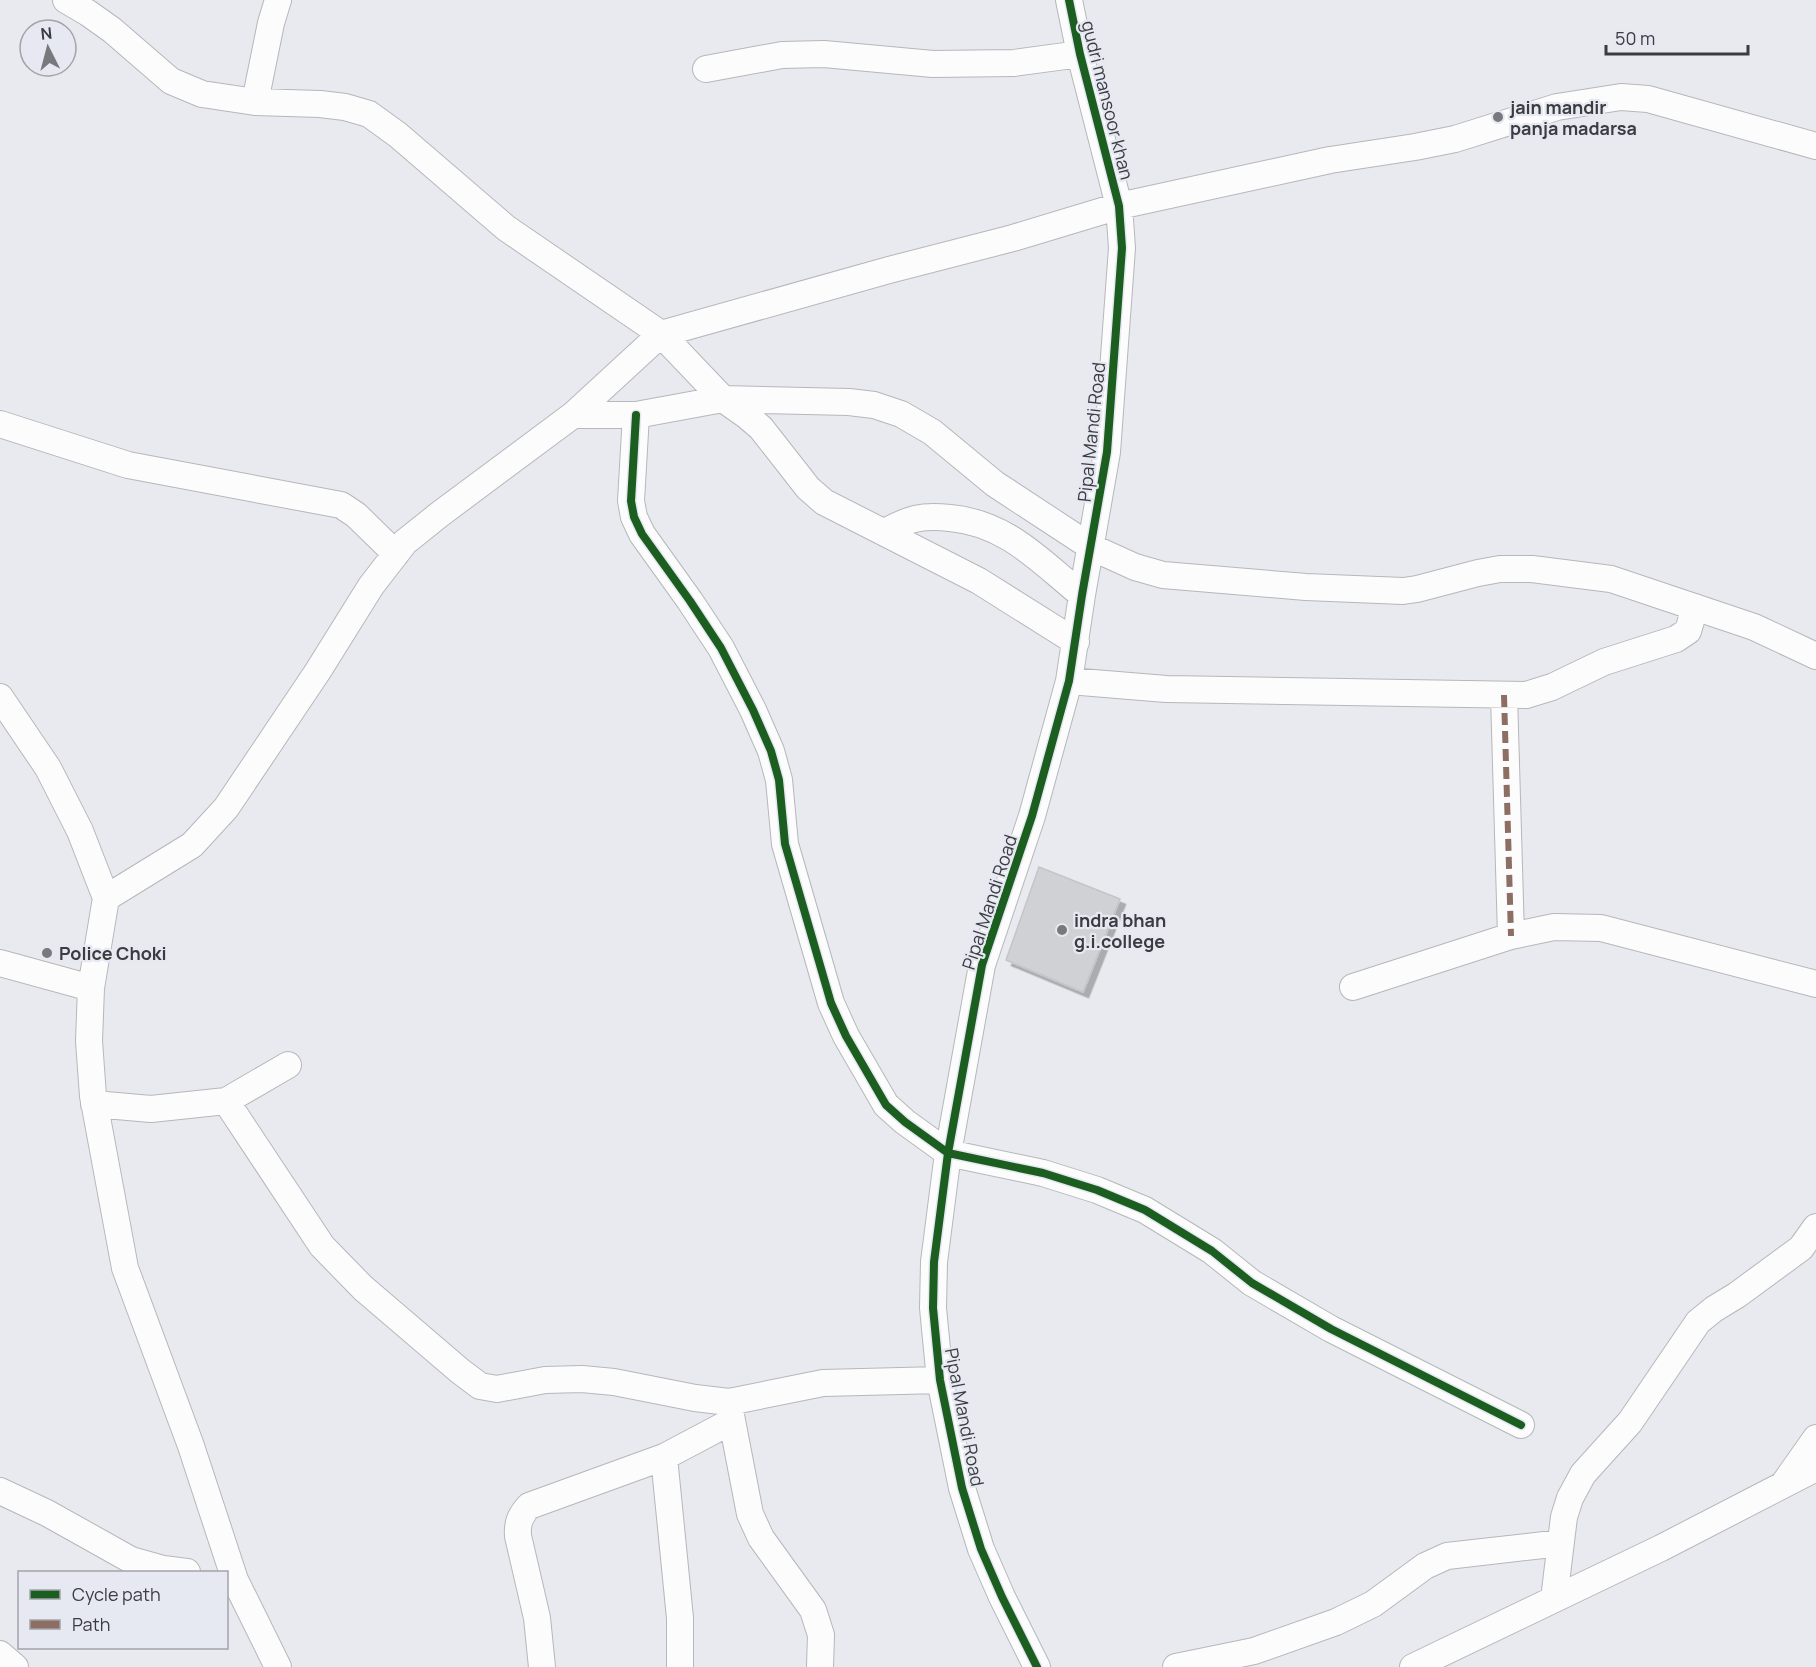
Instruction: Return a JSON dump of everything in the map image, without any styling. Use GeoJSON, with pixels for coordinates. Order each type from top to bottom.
{"type":"FeatureCollection","features":[{"type":"Feature","properties":{"kind":"street"},"geometry":{"type":"LineString","coordinates":[[66,0],[112,30],[171,81],[202,94],[255,102],[320,104],[345,107],[369,114],[398,135],[506,228],[662,334],[723,399],[760,428],[808,488],[824,501],[979,581],[1076,642]]}},
{"type":"Feature","properties":{"kind":"street"},"geometry":{"type":"LineString","coordinates":[[255,102],[278,0]]}},
{"type":"Feature","properties":{"kind":"street","name":"gudri mansoor khan"},"geometry":{"type":"LineString","coordinates":[[1069,0],[1080,54],[1119,206]]}},
{"type":"Feature","properties":{"kind":"street"},"geometry":{"type":"LineString","coordinates":[[706,69],[792,55],[824,54],[933,64],[1014,63],[1080,54]]}},
{"type":"Feature","properties":{"kind":"street"},"geometry":{"type":"LineString","coordinates":[[106,898],[192,845],[226,808],[318,671],[371,586],[405,542],[440,513],[573,416],[662,334],[889,270],[1013,238],[1119,206],[1330,160],[1455,139],[1557,107],[1621,97],[1648,99],[1816,146]]}},
{"type":"Feature","properties":{"kind":"street","name":"Pipal Mandi Road"},"geometry":{"type":"LineString","coordinates":[[1037,1667],[981,1549],[962,1488],[939,1380],[933,1308],[934,1262],[948,1153],[982,965],[1032,816],[1069,681],[1076,642],[1107,452],[1122,248],[1119,206]]}},
{"type":"Feature","properties":{"kind":"street"},"geometry":{"type":"LineString","coordinates":[[573,416],[636,416],[723,399],[849,402],[874,405],[901,414],[932,432],[995,483],[1091,547],[1135,567],[1163,575],[1306,587],[1403,591],[1417,590],[1500,569],[1553,571],[1611,579],[1755,627],[1816,656]]}},
{"type":"Feature","properties":{"kind":"street"},"geometry":{"type":"LineString","coordinates":[[636,416],[631,501],[634,517],[642,534],[721,648],[771,751],[779,780],[785,844],[831,1003],[846,1036],[886,1105],[905,1122],[948,1153],[1042,1173],[1097,1190],[1146,1210],[1212,1251],[1252,1283],[1331,1329],[1521,1425]]}},
{"type":"Feature","properties":{"kind":"street"},"geometry":{"type":"LineString","coordinates":[[0,424],[128,465],[341,505],[356,515],[396,554]]}},
{"type":"Feature","properties":{"kind":"street"},"geometry":{"type":"LineString","coordinates":[[885,532],[910,519],[927,516],[967,519],[986,525],[1012,538],[1082,595]]}},
{"type":"Feature","properties":{"kind":"street"},"geometry":{"type":"LineString","coordinates":[[1069,681],[1166,689],[1526,695],[1538,693],[1604,662],[1676,639],[1688,631],[1695,608]]}},
{"type":"Feature","properties":{"kind":"street"},"geometry":{"type":"LineString","coordinates":[[1504,695],[1511,936]]}},
{"type":"Feature","properties":{"kind":"street"},"geometry":{"type":"LineString","coordinates":[[0,697],[48,768],[80,831],[106,898],[91,988],[89,1041],[94,1104],[126,1268],[191,1446],[231,1580],[278,1667]]}},
{"type":"Feature","properties":{"kind":"street"},"geometry":{"type":"LineString","coordinates":[[1353,987],[1511,936],[1554,927],[1601,928],[1816,984]]}},
{"type":"Feature","properties":{"kind":"street"},"geometry":{"type":"LineString","coordinates":[[0,963],[91,988]]}},
{"type":"Feature","properties":{"kind":"street"},"geometry":{"type":"LineString","coordinates":[[94,1104],[151,1109],[226,1101],[288,1065]]}},
{"type":"Feature","properties":{"kind":"street"},"geometry":{"type":"LineString","coordinates":[[226,1101],[322,1246],[363,1288],[480,1386],[497,1389],[545,1380],[582,1379],[614,1382],[730,1411]]}},
{"type":"Feature","properties":{"kind":"street"},"geometry":{"type":"LineString","coordinates":[[1554,1599],[1564,1517],[1570,1498],[1583,1474],[1630,1422],[1698,1322],[1801,1248],[1816,1227]]}},
{"type":"Feature","properties":{"kind":"street"},"geometry":{"type":"LineString","coordinates":[[542,1667],[537,1618],[518,1536],[521,1515],[529,1506],[664,1457],[730,1411],[823,1383],[939,1380]]}},
{"type":"Feature","properties":{"kind":"street"},"geometry":{"type":"LineString","coordinates":[[730,1411],[750,1514],[761,1538],[813,1610],[821,1635],[820,1667]]}},
{"type":"Feature","properties":{"kind":"street"},"geometry":{"type":"LineString","coordinates":[[1783,1484],[1816,1438]]}},
{"type":"Feature","properties":{"kind":"street"},"geometry":{"type":"LineString","coordinates":[[664,1457],[680,1618],[680,1667]]}},
{"type":"Feature","properties":{"kind":"street"},"geometry":{"type":"LineString","coordinates":[[1413,1667],[1704,1527],[1816,1468]]}},
{"type":"Feature","properties":{"kind":"street"},"geometry":{"type":"LineString","coordinates":[[0,1491],[47,1513],[131,1560],[179,1571]]}},
{"type":"Feature","properties":{"kind":"street"},"geometry":{"type":"LineString","coordinates":[[1176,1667],[1254,1651],[1299,1637],[1336,1622],[1373,1604],[1425,1566],[1447,1556],[1561,1543]]}},
{"type":"Feature","properties":{"kind":"street"},"geometry":{"type":"LineString","coordinates":[[0,1654],[15,1667]]}},
{"type":"Feature","properties":{"kind":"building","name":"indra bhan g.i.college"},"geometry":{"type":"Polygon","coordinates":[[[1039,867],[1120,899],[1083,992],[1006,960],[1039,867]]]}},
{"type":"Feature","properties":{"kind":"marked path"},"geometry":{"type":"LineString","coordinates":[[1504,695],[1511,936]]}},
{"type":"Feature","properties":{"kind":"cycle path"},"geometry":{"type":"LineString","coordinates":[[1037,1667],[981,1549],[962,1488],[940,1380],[933,1308],[934,1262],[948,1153],[982,965],[1032,816],[1069,681],[1107,452],[1122,248],[1119,206],[1080,54],[1069,0]]}},
{"type":"Feature","properties":{"kind":"cycle path"},"geometry":{"type":"LineString","coordinates":[[636,415],[631,501],[634,517],[642,534],[721,648],[771,751],[779,780],[785,844],[831,1003],[846,1036],[886,1105],[905,1122],[948,1153],[1043,1173],[1097,1190],[1145,1210],[1212,1251],[1252,1283],[1331,1329],[1521,1425]]}},
{"type":"Feature","properties":{"kind":"place","name":"jain mandir panja madarsa"},"geometry":{"type":"Point","coordinates":[1498,117]}},
{"type":"Feature","properties":{"kind":"place","name":"indra bhan g.i.college"},"geometry":{"type":"Point","coordinates":[1062,930]}},
{"type":"Feature","properties":{"kind":"place","name":"Police Choki"},"geometry":{"type":"Point","coordinates":[47,953]}}]}
